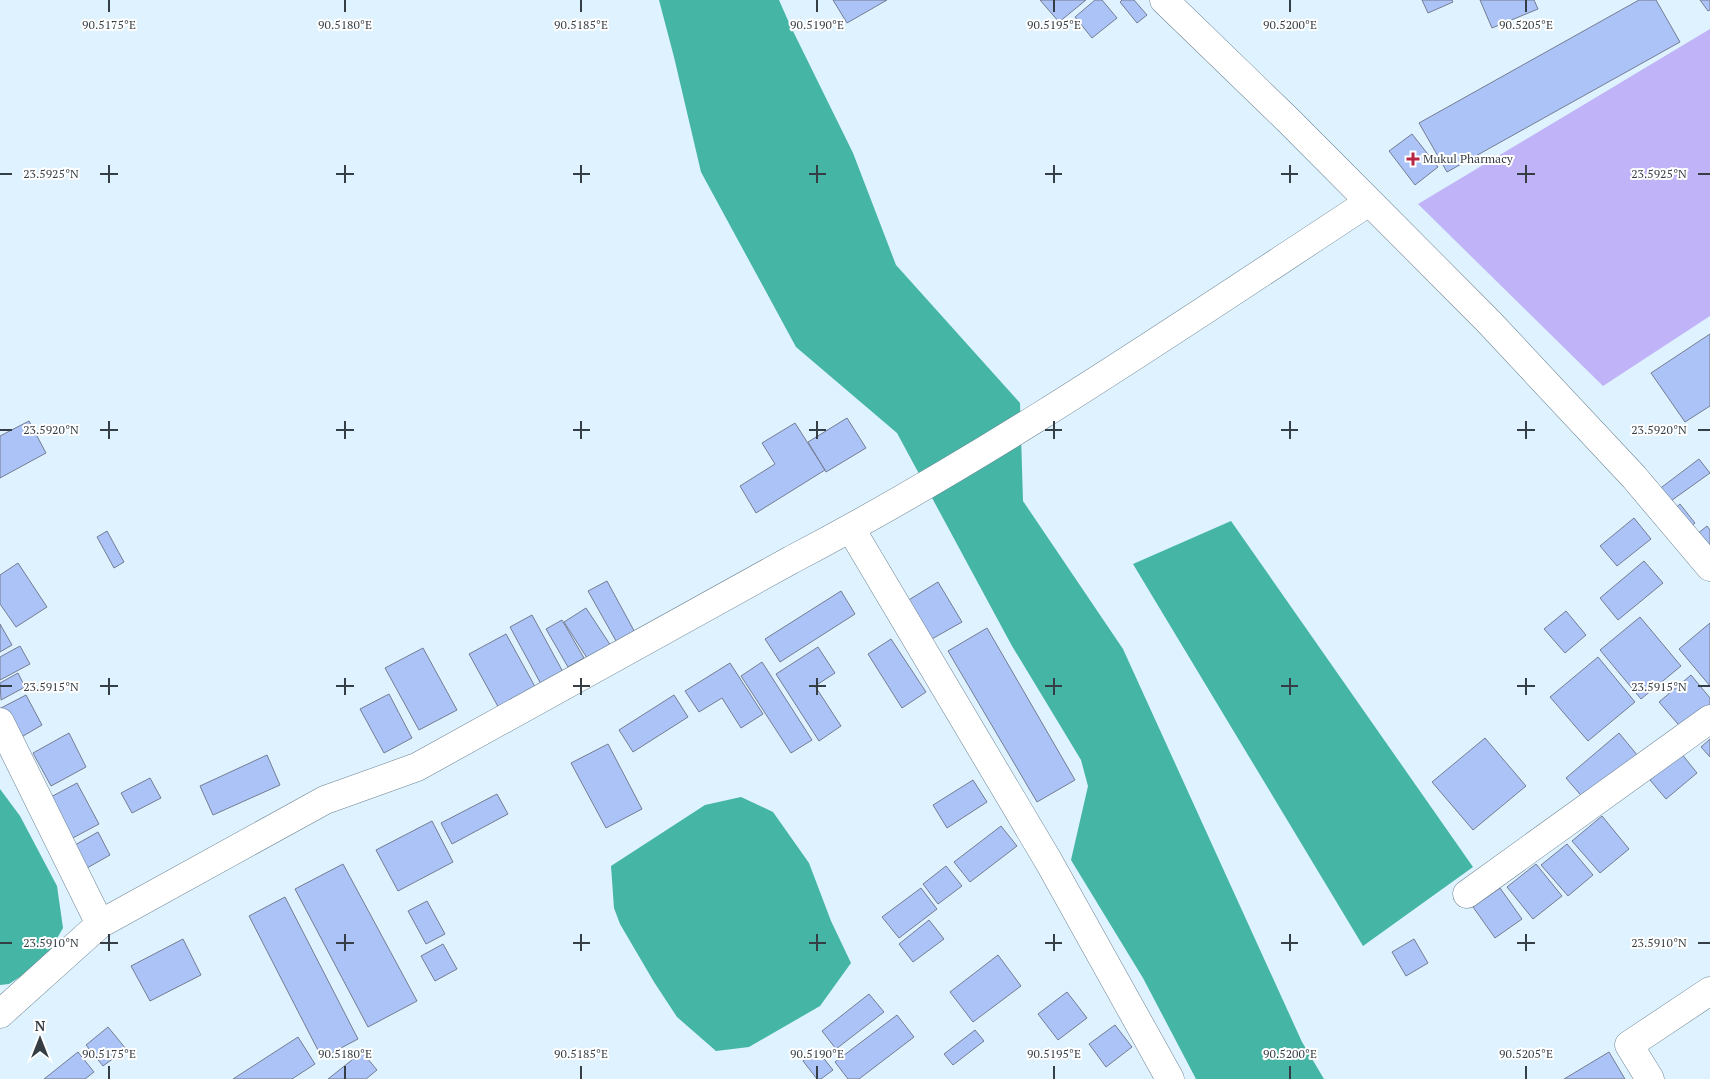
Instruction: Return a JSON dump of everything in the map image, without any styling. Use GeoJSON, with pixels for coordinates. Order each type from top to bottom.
{"type":"FeatureCollection","features":[{"type":"Feature","properties":{"kind":"street"},"geometry":{"type":"LineString","coordinates":[[1164,0],[1290,122],[1488,322],[1627,470],[1710,567]]}},
{"type":"Feature","properties":{"kind":"street"},"geometry":{"type":"LineString","coordinates":[[0,1014],[100,924],[325,800],[416,767],[782,565],[851,529],[1010,435],[1369,202]]}},
{"type":"Feature","properties":{"kind":"street"},"geometry":{"type":"LineString","coordinates":[[851,529],[1049,862],[1159,1075]]}},
{"type":"Feature","properties":{"kind":"street"},"geometry":{"type":"LineString","coordinates":[[1467,894],[1710,719]]}},
{"type":"Feature","properties":{"kind":"street"},"geometry":{"type":"LineString","coordinates":[[0,722],[100,924]]}},
{"type":"Feature","properties":{"kind":"street"},"geometry":{"type":"LineString","coordinates":[[1650,1079],[1629,1045],[1710,991]]}},
{"type":"Feature","properties":{"kind":"shaded area"},"geometry":{"type":"Polygon","coordinates":[[[659,0],[779,0],[853,153],[896,265],[1020,403],[1023,501],[1123,649],[1302,1042],[1324,1079],[1196,1079],[1143,978],[1071,860],[1088,786],[1081,760],[1012,646],[897,433],[796,347],[701,172],[659,0]]]}},
{"type":"Feature","properties":{"kind":"shaded area"},"geometry":{"type":"Polygon","coordinates":[[[1710,29],[1710,316],[1603,386],[1418,204],[1710,29]]]}},
{"type":"Feature","properties":{"kind":"shaded area"},"geometry":{"type":"Polygon","coordinates":[[[1231,521],[1473,867],[1363,946],[1133,564],[1231,521]]]}},
{"type":"Feature","properties":{"kind":"shaded area"},"geometry":{"type":"Polygon","coordinates":[[[0,789],[20,816],[57,886],[63,928],[44,961],[9,984],[0,985],[0,789]]]}},
{"type":"Feature","properties":{"kind":"shaded area"},"geometry":{"type":"Polygon","coordinates":[[[741,797],[773,812],[809,863],[831,921],[851,963],[820,1006],[749,1047],[716,1051],[677,1017],[620,924],[614,908],[611,866],[705,805],[741,797]]]}},
{"type":"Feature","properties":{"kind":"building"},"geometry":{"type":"Polygon","coordinates":[[[833,0],[887,0],[847,23],[833,0]]]}},
{"type":"Feature","properties":{"kind":"building"},"geometry":{"type":"Polygon","coordinates":[[[1040,0],[1086,0],[1059,22],[1040,0]]]}},
{"type":"Feature","properties":{"kind":"building"},"geometry":{"type":"Polygon","coordinates":[[[1095,0],[1102,0],[1117,18],[1092,38],[1075,17],[1095,0]]]}},
{"type":"Feature","properties":{"kind":"building"},"geometry":{"type":"Polygon","coordinates":[[[1122,0],[1134,0],[1147,15],[1137,23],[1120,2],[1122,0]]]}},
{"type":"Feature","properties":{"kind":"building"},"geometry":{"type":"Polygon","coordinates":[[[1422,0],[1452,0],[1453,2],[1428,13],[1422,0]]]}},
{"type":"Feature","properties":{"kind":"building"},"geometry":{"type":"Polygon","coordinates":[[[1480,0],[1534,0],[1538,9],[1492,28],[1480,0]]]}},
{"type":"Feature","properties":{"kind":"building"},"geometry":{"type":"Polygon","coordinates":[[[1639,0],[1656,0],[1680,42],[1447,172],[1419,123],[1639,0]]]}},
{"type":"Feature","properties":{"kind":"building"},"geometry":{"type":"Polygon","coordinates":[[[1700,0],[1710,0],[1710,10],[1708,11],[1700,0]]]}},
{"type":"Feature","properties":{"kind":"building"},"geometry":{"type":"Polygon","coordinates":[[[1412,134],[1438,167],[1415,185],[1389,151],[1412,134]]]}},
{"type":"Feature","properties":{"kind":"building"},"geometry":{"type":"Polygon","coordinates":[[[1710,334],[1710,406],[1685,422],[1651,373],[1710,334]]]}},
{"type":"Feature","properties":{"kind":"building"},"geometry":{"type":"Polygon","coordinates":[[[847,418],[866,448],[826,472],[808,442],[847,418]]]}},
{"type":"Feature","properties":{"kind":"building"},"geometry":{"type":"Polygon","coordinates":[[[29,421],[46,453],[0,478],[0,436],[29,421]]]}},
{"type":"Feature","properties":{"kind":"building"},"geometry":{"type":"Polygon","coordinates":[[[795,423],[825,470],[756,513],[740,486],[775,464],[762,443],[795,423]]]}},
{"type":"Feature","properties":{"kind":"building"},"geometry":{"type":"Polygon","coordinates":[[[1699,459],[1710,473],[1668,503],[1658,490],[1699,459]]]}},
{"type":"Feature","properties":{"kind":"building"},"geometry":{"type":"Polygon","coordinates":[[[1680,504],[1695,523],[1685,531],[1671,512],[1680,504]]]}},
{"type":"Feature","properties":{"kind":"building"},"geometry":{"type":"Polygon","coordinates":[[[1634,518],[1651,539],[1617,566],[1600,546],[1634,518]]]}},
{"type":"Feature","properties":{"kind":"building"},"geometry":{"type":"Polygon","coordinates":[[[1707,526],[1710,530],[1710,562],[1691,539],[1707,526]]]}},
{"type":"Feature","properties":{"kind":"building"},"geometry":{"type":"Polygon","coordinates":[[[107,531],[124,562],[114,568],[97,537],[107,531]]]}},
{"type":"Feature","properties":{"kind":"building"},"geometry":{"type":"Polygon","coordinates":[[[1644,561],[1663,583],[1618,620],[1600,598],[1644,561]]]}},
{"type":"Feature","properties":{"kind":"building"},"geometry":{"type":"Polygon","coordinates":[[[18,563],[47,607],[16,627],[0,604],[0,575],[18,563]]]}},
{"type":"Feature","properties":{"kind":"building"},"geometry":{"type":"Polygon","coordinates":[[[607,581],[638,638],[620,648],[588,591],[607,581]]]}},
{"type":"Feature","properties":{"kind":"building"},"geometry":{"type":"Polygon","coordinates":[[[938,582],[962,622],[930,640],[907,601],[938,582]]]}},
{"type":"Feature","properties":{"kind":"building"},"geometry":{"type":"Polygon","coordinates":[[[841,591],[855,614],[780,662],[765,639],[841,591]]]}},
{"type":"Feature","properties":{"kind":"building"},"geometry":{"type":"Polygon","coordinates":[[[586,608],[611,646],[589,661],[564,622],[586,608]]]}},
{"type":"Feature","properties":{"kind":"building"},"geometry":{"type":"Polygon","coordinates":[[[1566,611],[1586,635],[1565,653],[1544,629],[1566,611]]]}},
{"type":"Feature","properties":{"kind":"building"},"geometry":{"type":"Polygon","coordinates":[[[532,615],[563,672],[541,684],[510,627],[532,615]]]}},
{"type":"Feature","properties":{"kind":"building"},"geometry":{"type":"Polygon","coordinates":[[[1640,617],[1681,666],[1641,699],[1600,650],[1640,617]]]}},
{"type":"Feature","properties":{"kind":"building"},"geometry":{"type":"Polygon","coordinates":[[[562,620],[584,658],[568,667],[546,629],[562,620]]]}},
{"type":"Feature","properties":{"kind":"building"},"geometry":{"type":"Polygon","coordinates":[[[1710,623],[1710,686],[1679,649],[1710,623]]]}},
{"type":"Feature","properties":{"kind":"building"},"geometry":{"type":"Polygon","coordinates":[[[0,624],[12,645],[0,652],[0,624]]]}},
{"type":"Feature","properties":{"kind":"building"},"geometry":{"type":"Polygon","coordinates":[[[987,628],[1075,780],[1037,802],[948,651],[987,628]]]}},
{"type":"Feature","properties":{"kind":"building"},"geometry":{"type":"Polygon","coordinates":[[[506,634],[538,692],[501,712],[469,654],[506,634]]]}},
{"type":"Feature","properties":{"kind":"building"},"geometry":{"type":"Polygon","coordinates":[[[891,639],[926,692],[902,708],[868,654],[891,639]]]}},
{"type":"Feature","properties":{"kind":"building"},"geometry":{"type":"Polygon","coordinates":[[[20,646],[30,664],[0,680],[0,657],[20,646]]]}},
{"type":"Feature","properties":{"kind":"building"},"geometry":{"type":"Polygon","coordinates":[[[818,647],[835,673],[815,686],[841,726],[819,741],[776,674],[818,647]]]}},
{"type":"Feature","properties":{"kind":"building"},"geometry":{"type":"Polygon","coordinates":[[[423,648],[457,710],[419,730],[385,668],[423,648]]]}},
{"type":"Feature","properties":{"kind":"building"},"geometry":{"type":"Polygon","coordinates":[[[1598,657],[1635,702],[1588,741],[1550,697],[1598,657]]]}},
{"type":"Feature","properties":{"kind":"building"},"geometry":{"type":"Polygon","coordinates":[[[762,662],[812,740],[791,753],[741,676],[762,662]]]}},
{"type":"Feature","properties":{"kind":"building"},"geometry":{"type":"Polygon","coordinates":[[[730,663],[763,714],[741,728],[722,698],[699,712],[685,691],[730,663]]]}},
{"type":"Feature","properties":{"kind":"building"},"geometry":{"type":"Polygon","coordinates":[[[18,673],[25,687],[1,700],[0,683],[18,673]]]}},
{"type":"Feature","properties":{"kind":"building"},"geometry":{"type":"Polygon","coordinates":[[[1691,675],[1710,698],[1710,709],[1684,731],[1659,702],[1691,675]]]}},
{"type":"Feature","properties":{"kind":"building"},"geometry":{"type":"Polygon","coordinates":[[[389,694],[412,738],[384,753],[360,709],[389,694]]]}},
{"type":"Feature","properties":{"kind":"building"},"geometry":{"type":"Polygon","coordinates":[[[26,695],[42,725],[18,739],[1,708],[26,695]]]}},
{"type":"Feature","properties":{"kind":"building"},"geometry":{"type":"Polygon","coordinates":[[[674,695],[688,717],[633,752],[619,730],[674,695]]]}},
{"type":"Feature","properties":{"kind":"building"},"geometry":{"type":"Polygon","coordinates":[[[69,733],[86,767],[51,786],[33,753],[69,733]]]}},
{"type":"Feature","properties":{"kind":"building"},"geometry":{"type":"Polygon","coordinates":[[[1619,733],[1638,756],[1585,800],[1566,778],[1619,733]]]}},
{"type":"Feature","properties":{"kind":"building"},"geometry":{"type":"Polygon","coordinates":[[[1485,738],[1526,786],[1473,830],[1432,782],[1485,738]]]}},
{"type":"Feature","properties":{"kind":"building"},"geometry":{"type":"Polygon","coordinates":[[[1710,739],[1710,757],[1701,747],[1710,739]]]}},
{"type":"Feature","properties":{"kind":"building"},"geometry":{"type":"Polygon","coordinates":[[[608,744],[642,809],[606,828],[571,763],[608,744]]]}},
{"type":"Feature","properties":{"kind":"building"},"geometry":{"type":"Polygon","coordinates":[[[1681,753],[1697,773],[1666,799],[1650,780],[1681,753]]]}},
{"type":"Feature","properties":{"kind":"building"},"geometry":{"type":"Polygon","coordinates":[[[267,755],[280,785],[213,815],[200,786],[267,755]]]}},
{"type":"Feature","properties":{"kind":"building"},"geometry":{"type":"Polygon","coordinates":[[[150,778],[161,798],[132,813],[121,793],[150,778]]]}},
{"type":"Feature","properties":{"kind":"building"},"geometry":{"type":"Polygon","coordinates":[[[973,780],[987,802],[947,828],[933,805],[973,780]]]}},
{"type":"Feature","properties":{"kind":"building"},"geometry":{"type":"Polygon","coordinates":[[[77,783],[99,824],[69,840],[47,799],[77,783]]]}},
{"type":"Feature","properties":{"kind":"building"},"geometry":{"type":"Polygon","coordinates":[[[497,794],[508,814],[452,844],[441,823],[497,794]]]}},
{"type":"Feature","properties":{"kind":"building"},"geometry":{"type":"Polygon","coordinates":[[[1602,816],[1629,849],[1600,873],[1572,841],[1602,816]]]}},
{"type":"Feature","properties":{"kind":"building"},"geometry":{"type":"Polygon","coordinates":[[[432,821],[453,862],[398,891],[376,850],[432,821]]]}},
{"type":"Feature","properties":{"kind":"building"},"geometry":{"type":"Polygon","coordinates":[[[1001,826],[1017,846],[970,882],[954,862],[1001,826]]]}},
{"type":"Feature","properties":{"kind":"building"},"geometry":{"type":"Polygon","coordinates":[[[98,832],[110,855],[87,868],[75,845],[98,832]]]}},
{"type":"Feature","properties":{"kind":"building"},"geometry":{"type":"Polygon","coordinates":[[[1567,844],[1593,875],[1568,896],[1541,865],[1567,844]]]}},
{"type":"Feature","properties":{"kind":"building"},"geometry":{"type":"Polygon","coordinates":[[[343,864],[417,1001],[368,1027],[295,889],[343,864]]]}},
{"type":"Feature","properties":{"kind":"building"},"geometry":{"type":"Polygon","coordinates":[[[1536,864],[1562,896],[1533,919],[1507,887],[1536,864]]]}},
{"type":"Feature","properties":{"kind":"building"},"geometry":{"type":"Polygon","coordinates":[[[946,866],[962,886],[938,904],[923,884],[946,866]]]}},
{"type":"Feature","properties":{"kind":"building"},"geometry":{"type":"Polygon","coordinates":[[[921,888],[937,909],[899,938],[882,917],[921,888]]]}},
{"type":"Feature","properties":{"kind":"building"},"geometry":{"type":"Polygon","coordinates":[[[1500,888],[1522,919],[1495,938],[1473,907],[1500,888]]]}},
{"type":"Feature","properties":{"kind":"building"},"geometry":{"type":"Polygon","coordinates":[[[285,897],[358,1039],[322,1058],[249,916],[285,897]]]}},
{"type":"Feature","properties":{"kind":"building"},"geometry":{"type":"Polygon","coordinates":[[[427,901],[445,934],[426,944],[408,911],[427,901]]]}},
{"type":"Feature","properties":{"kind":"building"},"geometry":{"type":"Polygon","coordinates":[[[929,920],[944,939],[913,962],[899,944],[929,920]]]}},
{"type":"Feature","properties":{"kind":"building"},"geometry":{"type":"Polygon","coordinates":[[[183,939],[201,975],[150,1001],[131,966],[183,939]]]}},
{"type":"Feature","properties":{"kind":"building"},"geometry":{"type":"Polygon","coordinates":[[[1414,939],[1428,963],[1406,976],[1392,952],[1414,939]]]}},
{"type":"Feature","properties":{"kind":"building"},"geometry":{"type":"Polygon","coordinates":[[[443,944],[457,969],[435,981],[421,956],[443,944]]]}},
{"type":"Feature","properties":{"kind":"building"},"geometry":{"type":"Polygon","coordinates":[[[998,955],[1021,986],[973,1022],[950,992],[998,955]]]}},
{"type":"Feature","properties":{"kind":"building"},"geometry":{"type":"Polygon","coordinates":[[[1067,992],[1087,1018],[1058,1040],[1038,1014],[1067,992]]]}},
{"type":"Feature","properties":{"kind":"building"},"geometry":{"type":"Polygon","coordinates":[[[869,994],[884,1012],[836,1049],[822,1031],[869,994]]]}},
{"type":"Feature","properties":{"kind":"building"},"geometry":{"type":"Polygon","coordinates":[[[897,1015],[914,1037],[859,1079],[848,1079],[835,1062],[897,1015]]]}},
{"type":"Feature","properties":{"kind":"building"},"geometry":{"type":"Polygon","coordinates":[[[1115,1025],[1132,1047],[1106,1067],[1089,1044],[1115,1025]]]}},
{"type":"Feature","properties":{"kind":"building"},"geometry":{"type":"Polygon","coordinates":[[[108,1027],[126,1049],[103,1066],[86,1045],[108,1027]]]}},
{"type":"Feature","properties":{"kind":"building"},"geometry":{"type":"Polygon","coordinates":[[[975,1030],[984,1041],[953,1065],[944,1054],[975,1030]]]}},
{"type":"Feature","properties":{"kind":"building"},"geometry":{"type":"Polygon","coordinates":[[[298,1037],[315,1064],[292,1079],[233,1079],[298,1037]]]}},
{"type":"Feature","properties":{"kind":"building"},"geometry":{"type":"Polygon","coordinates":[[[817,1050],[833,1070],[821,1079],[817,1079],[803,1061],[817,1050]]]}},
{"type":"Feature","properties":{"kind":"building"},"geometry":{"type":"Polygon","coordinates":[[[78,1052],[94,1072],[85,1079],[44,1079],[78,1052]]]}},
{"type":"Feature","properties":{"kind":"building"},"geometry":{"type":"Polygon","coordinates":[[[362,1052],[377,1070],[366,1079],[328,1079],[362,1052]]]}},
{"type":"Feature","properties":{"kind":"building"},"geometry":{"type":"Polygon","coordinates":[[[1609,1052],[1625,1079],[1564,1079],[1609,1052]]]}},
{"type":"Feature","properties":{"kind":"place","name":"Mukul Pharmacy"},"geometry":{"type":"Point","coordinates":[1413,159]}}]}
